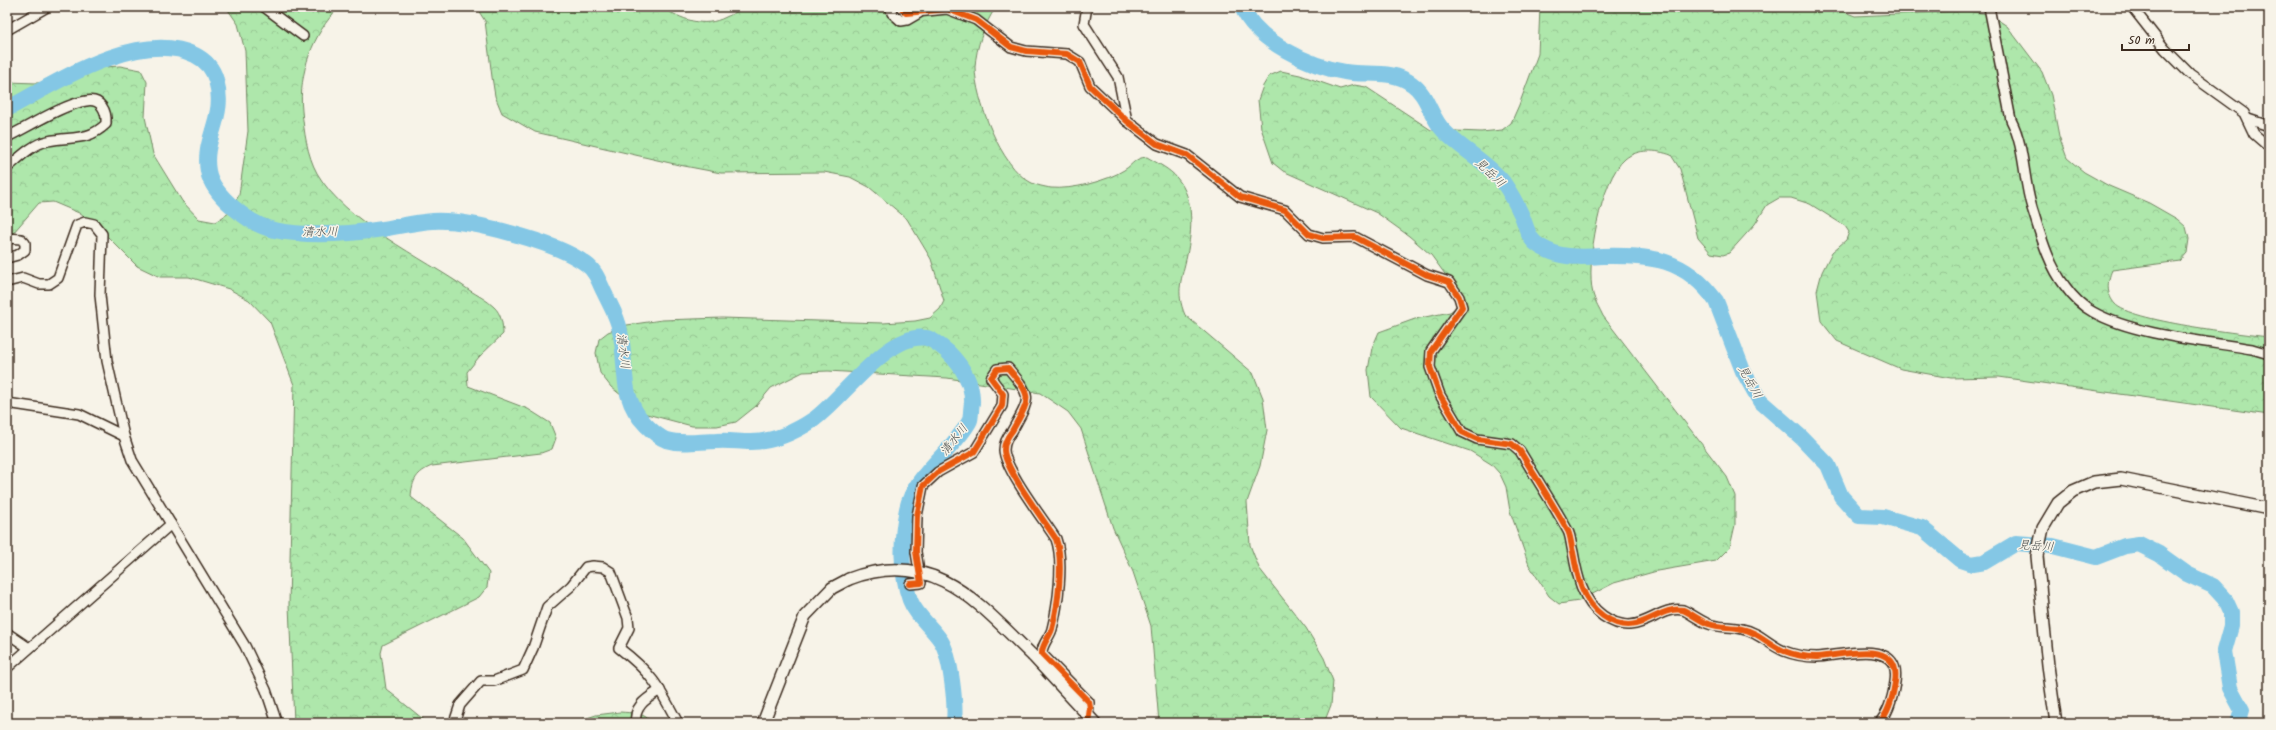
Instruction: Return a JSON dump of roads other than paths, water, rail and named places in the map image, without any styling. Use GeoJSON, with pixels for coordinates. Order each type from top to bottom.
{"type":"FeatureCollection","features":[{"type":"Feature","properties":{"kind":"street"},"geometry":{"type":"LineString","coordinates":[[7,30],[47,7]]}},
{"type":"Feature","properties":{"kind":"street"},"geometry":{"type":"LineString","coordinates":[[264,7],[304,36]]}},
{"type":"Feature","properties":{"kind":"street"},"geometry":{"type":"LineString","coordinates":[[890,7],[892,13],[901,21],[907,20],[922,11]]}},
{"type":"Feature","properties":{"kind":"street"},"geometry":{"type":"LineString","coordinates":[[901,7],[906,13],[947,8],[976,20],[1011,47],[1067,54],[1080,62],[1090,86],[1127,121],[1157,144],[1187,155],[1240,197],[1285,210],[1309,234],[1323,238],[1355,237],[1427,275],[1449,282],[1459,296],[1462,307],[1431,351],[1430,367],[1440,395],[1462,432],[1478,439],[1512,444],[1520,451],[1569,533],[1578,579],[1588,600],[1602,615],[1618,624],[1640,624],[1669,611],[1684,610],[1710,625],[1742,629],[1761,636],[1783,651],[1797,655],[1817,657],[1861,652],[1880,653],[1892,661],[1897,674],[1893,697],[1879,723]]}},
{"type":"Feature","properties":{"kind":"street"},"geometry":{"type":"LineString","coordinates":[[1087,7],[1084,24],[1118,77],[1127,121]]}},
{"type":"Feature","properties":{"kind":"street"},"geometry":{"type":"LineString","coordinates":[[1989,7],[2011,120],[2018,133],[2030,203],[2045,247],[2064,284],[2076,299],[2092,312],[2136,328],[2252,349],[2269,354]]}},
{"type":"Feature","properties":{"kind":"street"},"geometry":{"type":"LineString","coordinates":[[2132,7],[2165,49],[2185,69],[2244,113],[2254,134],[2269,146]]}},
{"type":"Feature","properties":{"kind":"street"},"geometry":{"type":"LineString","coordinates":[[7,137],[72,105],[86,100],[95,101],[103,107],[107,114],[106,124],[87,137],[48,141],[25,153],[7,168]]}},
{"type":"Feature","properties":{"kind":"street"},"geometry":{"type":"LineString","coordinates":[[2248,119],[2269,126]]}},
{"type":"Feature","properties":{"kind":"street"},"geometry":{"type":"LineString","coordinates":[[7,282],[23,278],[40,284],[49,284],[58,278],[77,225],[85,222],[94,224],[102,234],[100,295],[107,361],[124,436],[132,460],[245,646],[266,690],[277,723]]}},
{"type":"Feature","properties":{"kind":"street"},"geometry":{"type":"LineString","coordinates":[[7,238],[21,240],[25,243],[25,250],[18,256],[7,258]]}},
{"type":"Feature","properties":{"kind":"street"},"geometry":{"type":"LineString","coordinates":[[910,584],[921,583],[916,552],[917,516],[923,486],[938,472],[974,452],[1002,406],[1003,394],[991,378],[996,368],[1008,368],[1023,385],[1027,396],[1026,409],[1006,439],[1004,450],[1008,465],[1056,539],[1060,550],[1055,615],[1052,630],[1042,654],[1089,702],[1091,721]]}},
{"type":"Feature","properties":{"kind":"street"},"geometry":{"type":"LineString","coordinates":[[7,403],[79,414],[124,436]]}},
{"type":"Feature","properties":{"kind":"street"},"geometry":{"type":"LineString","coordinates":[[2056,723],[2048,666],[2037,561],[2040,536],[2052,511],[2062,500],[2082,486],[2107,479],[2138,481],[2269,509]]}},
{"type":"Feature","properties":{"kind":"street"},"geometry":{"type":"LineString","coordinates":[[7,668],[171,524]]}},
{"type":"Feature","properties":{"kind":"street"},"geometry":{"type":"LineString","coordinates":[[454,723],[460,705],[481,681],[494,681],[523,670],[534,648],[547,607],[571,586],[586,567],[593,566],[603,567],[612,572],[628,618],[629,628],[619,648],[647,671],[660,690],[678,723]]}},
{"type":"Feature","properties":{"kind":"street"},"geometry":{"type":"LineString","coordinates":[[763,723],[805,616],[832,588],[849,579],[864,573],[899,570],[932,576],[948,582],[980,604],[1033,656],[1091,721]]}},
{"type":"Feature","properties":{"kind":"street"},"geometry":{"type":"LineString","coordinates":[[7,633],[28,648]]}},
{"type":"Feature","properties":{"kind":"street"},"geometry":{"type":"LineString","coordinates":[[636,723],[636,713],[639,705],[660,690]]}},
{"type":"Feature","properties":{"kind":"waterway","name":"見岳川"},"geometry":{"type":"LineString","coordinates":[[1242,7],[1249,19],[1259,31],[1272,41],[1301,58],[1317,65],[1345,72],[1396,76],[1412,84],[1422,94],[1435,119],[1444,131],[1489,168],[1503,182],[1518,207],[1528,233],[1531,238],[1542,248],[1557,254],[1568,256],[1620,256],[1651,258],[1666,262],[1692,276],[1716,301],[1743,371],[1760,401],[1802,438],[1828,465],[1841,496],[1859,516],[1883,517],[1922,528],[1960,560],[1972,564],[1984,562],[2016,543],[2053,546],[2096,557],[2125,546],[2139,544],[2159,554],[2187,574],[2213,586],[2225,599],[2231,612],[2231,626],[2224,651],[2230,688],[2242,710],[2238,723]]}},
{"type":"Feature","properties":{"kind":"waterway","name":"清水川"},"geometry":{"type":"LineString","coordinates":[[7,109],[73,73],[124,53],[149,48],[173,49],[195,55],[202,59],[211,69],[215,76],[219,93],[217,116],[208,148],[208,171],[217,190],[234,208],[264,227],[300,234],[357,232],[415,223],[449,221],[490,228],[534,240],[573,256],[586,264],[595,273],[616,316],[619,326],[626,381],[631,403],[637,414],[646,425],[666,440],[685,443],[721,441],[758,442],[783,436],[813,420],[866,369],[897,345],[912,339],[927,338],[935,342],[948,352],[962,369],[969,382],[972,396],[970,419],[961,434],[920,481],[910,499],[907,509],[902,555],[904,578],[910,600],[916,611],[945,648],[952,681],[954,723]]}}]}
